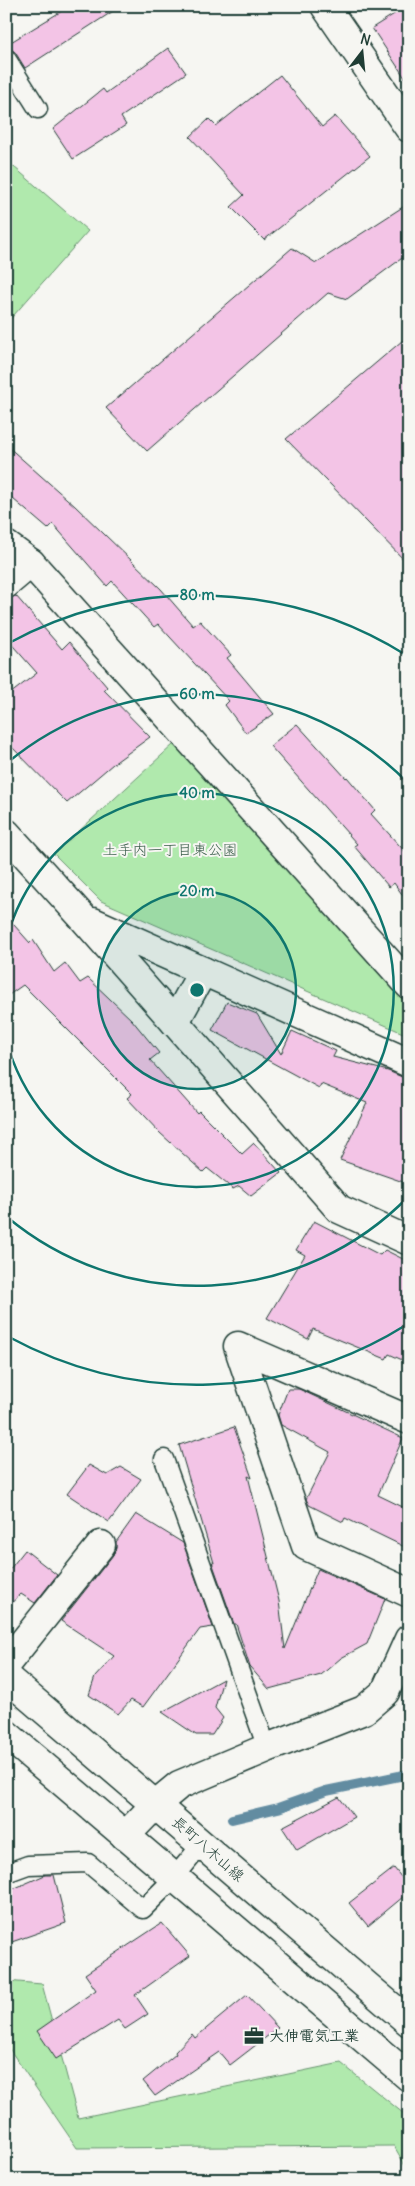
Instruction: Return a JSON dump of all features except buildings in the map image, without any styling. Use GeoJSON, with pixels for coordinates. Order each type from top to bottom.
{"type":"FeatureCollection","features":[{"type":"Feature","properties":{"kind":"street"},"geometry":{"type":"LineString","coordinates":[[325,6],[409,128]]}},
{"type":"Feature","properties":{"kind":"street"},"geometry":{"type":"LineString","coordinates":[[6,545],[31,563],[409,985]]}},
{"type":"Feature","properties":{"kind":"street"},"geometry":{"type":"LineString","coordinates":[[6,584],[31,563]]}},
{"type":"Feature","properties":{"kind":"street"},"geometry":{"type":"LineString","coordinates":[[6,833],[175,1022],[338,1209],[409,1241]]}},
{"type":"Feature","properties":{"kind":"street"},"geometry":{"type":"LineString","coordinates":[[84,919],[409,1063]]}},
{"type":"Feature","properties":{"kind":"street"},"geometry":{"type":"LineString","coordinates":[[175,1022],[203,971]]}},
{"type":"Feature","properties":{"kind":"street"},"geometry":{"type":"LineString","coordinates":[[409,1420],[238,1346],[306,1546],[409,1593]]}},
{"type":"Feature","properties":{"kind":"street"},"geometry":{"type":"LineString","coordinates":[[6,1664],[101,1545]]}},
{"type":"Feature","properties":{"kind":"street"},"geometry":{"type":"LineString","coordinates":[[125,1836],[156,1804],[179,1785],[364,1710],[385,1692],[409,1638]]}},
{"type":"Feature","properties":{"kind":"street","name":"長町八木山線"},"geometry":{"type":"LineString","coordinates":[[6,1677],[409,2022]]}},
{"type":"Feature","properties":{"kind":"street"},"geometry":{"type":"LineString","coordinates":[[6,1734],[409,2077]]}},
{"type":"Feature","properties":{"kind":"lane"},"geometry":{"type":"LineString","coordinates":[[6,58],[38,109]]}},
{"type":"Feature","properties":{"kind":"lane"},"geometry":{"type":"LineString","coordinates":[[164,1459],[267,1748]]}},
{"type":"Feature","properties":{"kind":"lane"},"geometry":{"type":"LineString","coordinates":[[6,1873],[28,1865],[88,1863],[143,1909],[174,1878],[202,1844]]}},
{"type":"Feature","properties":{"kind":"green space"},"geometry":{"type":"Polygon","coordinates":[[[6,160],[88,231],[6,324],[6,160]]]}},
{"type":"Feature","properties":{"kind":"green space","name":"土手内一丁目東公園"},"geometry":{"type":"Polygon","coordinates":[[[174,744],[409,1006],[409,1026],[403,1033],[101,901],[54,854],[174,744]]]}},
{"type":"Feature","properties":{"kind":"green space"},"geometry":{"type":"Polygon","coordinates":[[[6,1981],[42,1984],[78,2118],[341,2063],[409,2118],[409,2172],[394,2146],[77,2148],[6,2044],[6,1981]]]}},
{"type":"Feature","properties":{"kind":"waterway"},"geometry":{"type":"LineString","coordinates":[[232,1819],[278,1808],[326,1791],[409,1774]]}},
{"type":"Feature","properties":{"kind":"place","name":"大伸電気工業"},"geometry":{"type":"Point","coordinates":[254,2036]}}]}
